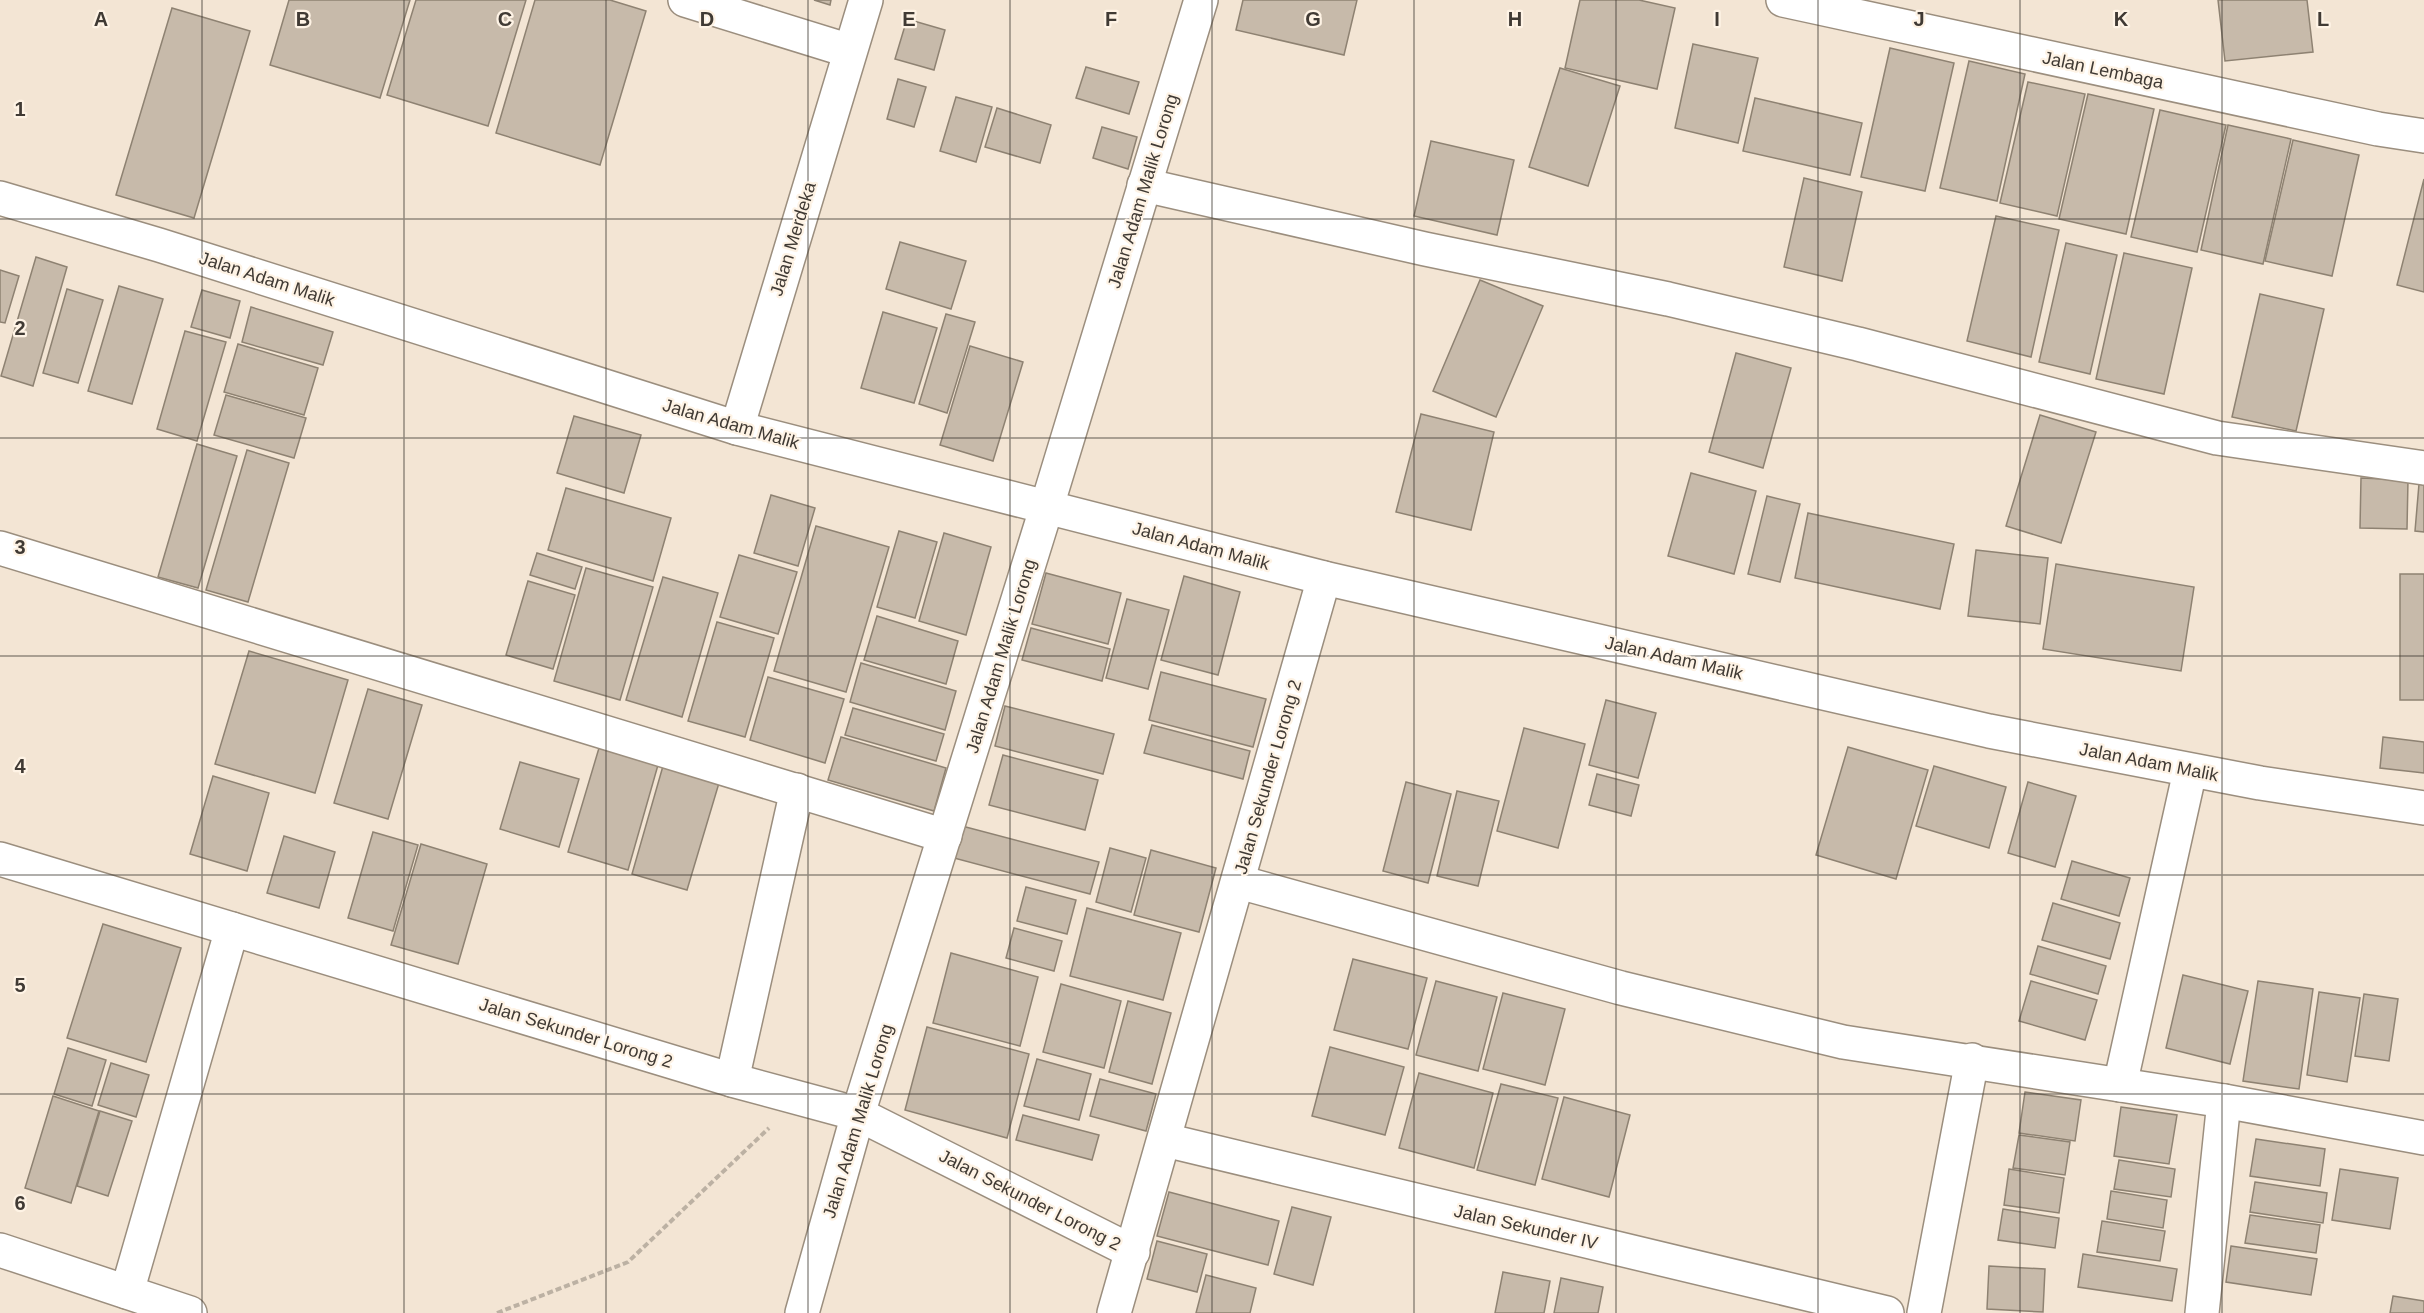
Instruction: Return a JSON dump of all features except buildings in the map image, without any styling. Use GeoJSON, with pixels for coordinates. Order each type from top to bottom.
{"type":"FeatureCollection","features":[{"type":"Feature","properties":{"kind":"street"},"geometry":{"type":"LineString","coordinates":[[685,0],[850,51]]}},
{"type":"Feature","properties":{"kind":"street","name":"Jalan Merdeka"},"geometry":{"type":"LineString","coordinates":[[736,428],[866,0]]}},
{"type":"Feature","properties":{"kind":"street","name":"Jalan Adam Malik Lorong"},"geometry":{"type":"LineString","coordinates":[[802,1313],[858,1114],[1201,0]]}},
{"type":"Feature","properties":{"kind":"street","name":"Jalan Lembaga"},"geometry":{"type":"LineString","coordinates":[[1783,0],[2379,129],[2424,136]]}},
{"type":"Feature","properties":{"kind":"street"},"geometry":{"type":"LineString","coordinates":[[1144,185],[1425,249],[1668,299],[1858,344],[2217,438],[2424,468]]}},
{"type":"Feature","properties":{"kind":"street","name":"Jalan Adam Malik"},"geometry":{"type":"LineString","coordinates":[[0,198],[159,245],[736,428],[1324,578],[1989,731],[2190,771],[2424,808]]}},
{"type":"Feature","properties":{"kind":"street"},"geometry":{"type":"LineString","coordinates":[[0,548],[945,836]]}},
{"type":"Feature","properties":{"kind":"street","name":"Jalan Sekunder Lorong 2"},"geometry":{"type":"LineString","coordinates":[[1114,1313],[1324,578]]}},
{"type":"Feature","properties":{"kind":"street"},"geometry":{"type":"LineString","coordinates":[[2120,1085],[2190,771]]}},
{"type":"Feature","properties":{"kind":"street"},"geometry":{"type":"LineString","coordinates":[[732,1080],[797,790]]}},
{"type":"Feature","properties":{"kind":"street","name":"Jalan Sekunder Lorong 2"},"geometry":{"type":"LineString","coordinates":[[0,859],[732,1080],[858,1114],[1133,1252]]}},
{"type":"Feature","properties":{"kind":"street"},"geometry":{"type":"LineString","coordinates":[[1239,882],[1621,988],[1843,1042],[1972,1060],[2224,1101],[2424,1138]]}},
{"type":"Feature","properties":{"kind":"street"},"geometry":{"type":"LineString","coordinates":[[127,1292],[232,929]]}},
{"type":"Feature","properties":{"kind":"street"},"geometry":{"type":"LineString","coordinates":[[1924,1313],[1972,1060]]}},
{"type":"Feature","properties":{"kind":"street"},"geometry":{"type":"LineString","coordinates":[[2202,1313],[2224,1101]]}},
{"type":"Feature","properties":{"kind":"street","name":"Jalan Sekunder IV"},"geometry":{"type":"LineString","coordinates":[[1165,1140],[1887,1313]]}},
{"type":"Feature","properties":{"kind":"street"},"geometry":{"type":"LineString","coordinates":[[0,1250],[190,1313]]}},
{"type":"Feature","properties":{"kind":"path"},"geometry":{"type":"LineString","coordinates":[[497,1313],[628,1262],[800,1098]]}}]}
